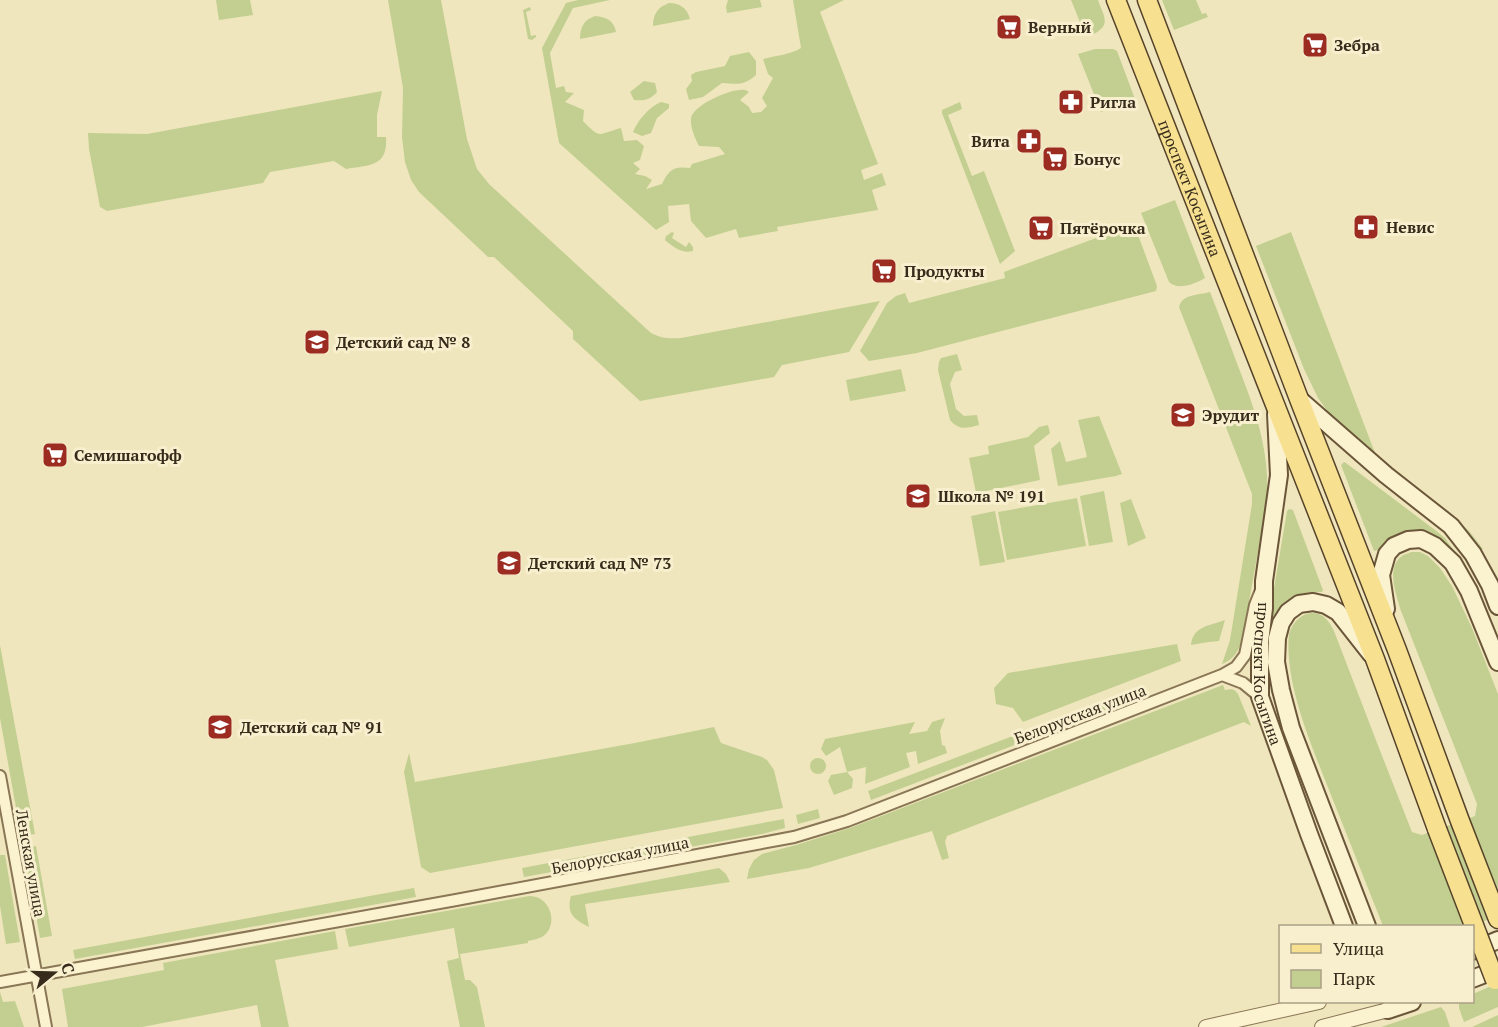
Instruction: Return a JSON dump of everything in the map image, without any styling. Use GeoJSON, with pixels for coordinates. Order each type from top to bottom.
{"type":"FeatureCollection","features":[{"type":"Feature","properties":{"kind":"main road","name":"проспект Косыгина"},"geometry":{"type":"LineString","coordinates":[[1116,0],[1375,659],[1474,925]]}},
{"type":"Feature","properties":{"kind":"main road","name":"проспект Косыгина"},"geometry":{"type":"LineString","coordinates":[[1147,0],[1498,919]]}},
{"type":"Feature","properties":{"kind":"main road","name":"проспект Косыгина"},"geometry":{"type":"LineString","coordinates":[[1299,399],[1386,475],[1451,526],[1473,554],[1490,585],[1498,606]]}},
{"type":"Feature","properties":{"kind":"main road","name":"проспект Косыгина"},"geometry":{"type":"LineString","coordinates":[[1276,410],[1279,475],[1264,581],[1260,642],[1260,697],[1343,925]]}},
{"type":"Feature","properties":{"kind":"main road","name":"проспект Косыгина"},"geometry":{"type":"LineString","coordinates":[[1397,650],[1384,599],[1381,575],[1387,554],[1394,546],[1408,540],[1421,539],[1435,546],[1453,563],[1469,591],[1498,662]]}},
{"type":"Feature","properties":{"kind":"main road","name":"проспект Косыгина"},"geometry":{"type":"LineString","coordinates":[[1366,925],[1291,728],[1276,662],[1277,638],[1281,622],[1288,612],[1299,604],[1313,602],[1326,605],[1338,612],[1375,659]]}},
{"type":"Feature","properties":{"kind":"main road","name":"проспект Косыгина"},"geometry":{"type":"LineString","coordinates":[[1474,925],[1498,987]]}},
{"type":"Feature","properties":{"kind":"main road"},"geometry":{"type":"LineString","coordinates":[[1474,951],[1498,940]]}},
{"type":"Feature","properties":{"kind":"main road"},"geometry":{"type":"LineString","coordinates":[[1474,979],[1498,969]]}},
{"type":"Feature","properties":{"kind":"street","name":"Белорусская улица"},"geometry":{"type":"LineString","coordinates":[[0,982],[794,837],[847,821],[1222,675],[1236,667],[1245,655],[1255,605],[1264,581]]}},
{"type":"Feature","properties":{"kind":"street"},"geometry":{"type":"LineString","coordinates":[[1222,675],[1243,683],[1260,697]]}},
{"type":"Feature","properties":{"kind":"street","name":"Ленская улица"},"geometry":{"type":"LineString","coordinates":[[0,776],[46,1027]]}},
{"type":"Feature","properties":{"kind":"street"},"geometry":{"type":"LineString","coordinates":[[1206,1027],[1314,1003]]}},
{"type":"Feature","properties":{"kind":"street"},"geometry":{"type":"LineString","coordinates":[[1322,1027],[1385,1004]]}},
{"type":"Feature","properties":{"kind":"green space"},"geometry":{"type":"Polygon","coordinates":[[[216,0],[250,0],[253,15],[219,20],[216,0]]]}},
{"type":"Feature","properties":{"kind":"green space"},"geometry":{"type":"Polygon","coordinates":[[[388,0],[441,0],[467,139],[477,169],[489,184],[651,333],[665,338],[681,338],[880,301],[849,352],[782,365],[774,377],[640,401],[573,339],[573,331],[494,257],[488,257],[419,192],[411,180],[405,162],[402,137],[403,88],[388,0]]]}},
{"type":"Feature","properties":{"kind":"green space"},"geometry":{"type":"Polygon","coordinates":[[[578,0],[610,0],[573,8],[550,53],[556,88],[564,86],[566,92],[574,93],[565,102],[584,110],[583,121],[593,131],[600,134],[621,128],[624,141],[637,140],[644,146],[640,160],[633,163],[640,169],[635,174],[652,180],[646,189],[662,184],[673,170],[690,168],[692,164],[725,154],[719,147],[699,146],[694,136],[691,118],[693,113],[706,103],[732,91],[745,90],[749,92],[740,100],[749,107],[752,113],[761,112],[767,106],[762,98],[773,78],[768,74],[763,59],[801,48],[793,0],[844,0],[820,12],[878,164],[861,170],[864,180],[882,173],[886,185],[872,190],[878,210],[777,227],[778,231],[739,238],[736,229],[706,238],[691,221],[689,204],[668,206],[669,222],[656,230],[559,143],[542,48],[566,3],[578,0]]]}},
{"type":"Feature","properties":{"kind":"green space"},"geometry":{"type":"Polygon","coordinates":[[[728,0],[760,0],[762,7],[727,13],[728,0]]]}},
{"type":"Feature","properties":{"kind":"green space"},"geometry":{"type":"Polygon","coordinates":[[[1071,0],[1098,0],[1105,20],[1102,28],[1092,35],[1084,32],[1071,0]]]}},
{"type":"Feature","properties":{"kind":"green space"},"geometry":{"type":"Polygon","coordinates":[[[1162,0],[1196,0],[1202,14],[1206,13],[1208,17],[1174,30],[1162,0]]]}},
{"type":"Feature","properties":{"kind":"green space"},"geometry":{"type":"Polygon","coordinates":[[[669,3],[682,7],[690,19],[653,26],[657,12],[669,3]]]}},
{"type":"Feature","properties":{"kind":"green space"},"geometry":{"type":"Polygon","coordinates":[[[530,7],[531,10],[526,12],[531,36],[536,35],[532,40],[528,39],[523,10],[530,7]]]}},
{"type":"Feature","properties":{"kind":"green space"},"geometry":{"type":"Polygon","coordinates":[[[595,16],[609,20],[616,32],[580,39],[583,24],[595,16]]]}},
{"type":"Feature","properties":{"kind":"green space"},"geometry":{"type":"Polygon","coordinates":[[[1095,49],[1117,51],[1135,99],[1101,112],[1078,54],[1095,49]]]}},
{"type":"Feature","properties":{"kind":"green space"},"geometry":{"type":"Polygon","coordinates":[[[749,52],[756,61],[756,75],[740,84],[722,83],[703,97],[689,100],[686,89],[692,81],[691,75],[725,66],[730,56],[749,52]]]}},
{"type":"Feature","properties":{"kind":"green space"},"geometry":{"type":"Polygon","coordinates":[[[644,81],[655,83],[657,92],[647,99],[634,100],[630,92],[644,81]]]}},
{"type":"Feature","properties":{"kind":"green space"},"geometry":{"type":"Polygon","coordinates":[[[382,91],[377,115],[377,137],[386,137],[386,147],[381,159],[376,163],[346,169],[334,161],[270,172],[263,183],[107,211],[100,207],[88,133],[147,134],[382,91]]]}},
{"type":"Feature","properties":{"kind":"green space"},"geometry":{"type":"Polygon","coordinates":[[[661,102],[669,104],[669,108],[657,118],[651,133],[642,136],[633,132],[644,114],[661,102]]]}},
{"type":"Feature","properties":{"kind":"green space"},"geometry":{"type":"Polygon","coordinates":[[[960,102],[962,109],[948,115],[972,176],[984,171],[1015,251],[1000,264],[942,113],[942,110],[960,102]]]}},
{"type":"Feature","properties":{"kind":"green space"},"geometry":{"type":"Polygon","coordinates":[[[1175,200],[1205,278],[1182,286],[1169,282],[1141,213],[1175,200]]]}},
{"type":"Feature","properties":{"kind":"green space"},"geometry":{"type":"Polygon","coordinates":[[[1134,224],[1157,286],[1156,291],[917,353],[869,361],[860,351],[887,303],[896,296],[905,293],[909,303],[1005,278],[1004,272],[1134,224]]]}},
{"type":"Feature","properties":{"kind":"green space"},"geometry":{"type":"Polygon","coordinates":[[[1291,232],[1375,453],[1469,531],[1483,549],[1480,551],[1389,471],[1331,416],[1318,398],[1304,369],[1256,246],[1291,232]]]}},
{"type":"Feature","properties":{"kind":"green space"},"geometry":{"type":"Polygon","coordinates":[[[674,233],[672,238],[686,247],[689,242],[693,251],[679,250],[665,240],[666,236],[674,233]]]}},
{"type":"Feature","properties":{"kind":"green space"},"geometry":{"type":"Polygon","coordinates":[[[1210,292],[1256,416],[1264,448],[1267,483],[1267,501],[1242,641],[1235,655],[1222,664],[1230,640],[1252,494],[1179,307],[1187,297],[1210,292]]]}},
{"type":"Feature","properties":{"kind":"green space"},"geometry":{"type":"Polygon","coordinates":[[[957,354],[962,370],[955,372],[950,384],[956,409],[964,416],[977,415],[979,425],[967,428],[960,427],[950,420],[938,370],[941,358],[957,354]]]}},
{"type":"Feature","properties":{"kind":"green space"},"geometry":{"type":"Polygon","coordinates":[[[901,369],[906,391],[850,401],[846,380],[901,369]]]}},
{"type":"Feature","properties":{"kind":"green space"},"geometry":{"type":"Polygon","coordinates":[[[1099,416],[1122,474],[1058,486],[1051,449],[1060,441],[1066,462],[1087,457],[1078,420],[1099,416]]]}},
{"type":"Feature","properties":{"kind":"green space"},"geometry":{"type":"Polygon","coordinates":[[[1048,425],[1050,433],[1034,446],[1040,480],[976,493],[969,458],[989,454],[988,446],[1028,437],[1039,427],[1048,425]]]}},
{"type":"Feature","properties":{"kind":"green space"},"geometry":{"type":"Polygon","coordinates":[[[1344,462],[1445,538],[1454,551],[1452,553],[1392,538],[1379,550],[1374,551],[1341,465],[1344,462]]]}},
{"type":"Feature","properties":{"kind":"green space"},"geometry":{"type":"Polygon","coordinates":[[[1104,491],[1113,542],[1089,546],[1080,496],[1104,491]]]}},
{"type":"Feature","properties":{"kind":"green space"},"geometry":{"type":"Polygon","coordinates":[[[1077,498],[1086,546],[1007,560],[998,512],[1077,498]]]}},
{"type":"Feature","properties":{"kind":"green space"},"geometry":{"type":"Polygon","coordinates":[[[1131,499],[1146,538],[1128,546],[1120,503],[1131,499]]]}},
{"type":"Feature","properties":{"kind":"green space"},"geometry":{"type":"Polygon","coordinates":[[[1289,509],[1293,510],[1323,590],[1287,600],[1276,613],[1270,631],[1267,630],[1289,509]]]}},
{"type":"Feature","properties":{"kind":"green space"},"geometry":{"type":"Polygon","coordinates":[[[995,511],[1005,562],[980,566],[971,516],[995,511]]]}},
{"type":"Feature","properties":{"kind":"green space"},"geometry":{"type":"Polygon","coordinates":[[[1411,552],[1420,552],[1428,556],[1440,568],[1452,586],[1472,628],[1498,694],[1498,914],[1474,926],[1383,925],[1309,738],[1296,698],[1291,673],[1288,641],[1293,624],[1306,614],[1323,616],[1334,631],[1412,832],[1422,835],[1475,816],[1477,804],[1401,611],[1395,590],[1394,568],[1402,556],[1411,552]]]}},
{"type":"Feature","properties":{"kind":"green space"},"geometry":{"type":"Polygon","coordinates":[[[1225,620],[1219,641],[1191,645],[1198,630],[1225,620]]]}},
{"type":"Feature","properties":{"kind":"green space"},"geometry":{"type":"Polygon","coordinates":[[[1177,644],[1181,661],[1023,722],[1013,708],[996,704],[994,688],[1008,673],[1177,644]]]}},
{"type":"Feature","properties":{"kind":"green space"},"geometry":{"type":"Polygon","coordinates":[[[0,645],[35,834],[21,836],[0,718],[0,645]]]}},
{"type":"Feature","properties":{"kind":"green space"},"geometry":{"type":"Polygon","coordinates":[[[1223,685],[1225,690],[1232,689],[1238,694],[1251,726],[1244,722],[947,836],[945,842],[949,858],[942,860],[932,831],[809,868],[747,879],[754,860],[762,854],[850,828],[1223,685]]]}},
{"type":"Feature","properties":{"kind":"green space"},"geometry":{"type":"Polygon","coordinates":[[[1129,692],[1132,700],[871,800],[868,791],[1129,692]]]}},
{"type":"Feature","properties":{"kind":"green space"},"geometry":{"type":"Polygon","coordinates":[[[945,718],[940,731],[942,745],[945,746],[947,753],[918,764],[916,751],[906,753],[910,767],[865,784],[866,767],[847,772],[840,747],[826,756],[821,749],[825,739],[915,722],[909,734],[927,731],[932,722],[945,718]]]}},
{"type":"Feature","properties":{"kind":"green space"},"geometry":{"type":"Polygon","coordinates":[[[714,727],[721,743],[767,760],[774,770],[783,808],[430,873],[421,867],[404,772],[409,753],[415,782],[714,727]]]}},
{"type":"Feature","properties":{"kind":"green space"},"geometry":{"type":"Polygon","coordinates":[[[818,758],[824,760],[826,766],[824,772],[818,774],[812,772],[810,766],[812,760],[818,758]]]}},
{"type":"Feature","properties":{"kind":"green space"},"geometry":{"type":"Polygon","coordinates":[[[847,772],[853,779],[852,788],[834,795],[828,781],[831,775],[847,772]]]}},
{"type":"Feature","properties":{"kind":"green space"},"geometry":{"type":"Polygon","coordinates":[[[818,809],[820,818],[798,824],[796,815],[818,809]]]}},
{"type":"Feature","properties":{"kind":"green space"},"geometry":{"type":"Polygon","coordinates":[[[784,819],[785,828],[762,834],[524,877],[522,868],[784,819]]]}},
{"type":"Feature","properties":{"kind":"green space"},"geometry":{"type":"Polygon","coordinates":[[[36,846],[52,936],[40,938],[24,849],[36,846]]]}},
{"type":"Feature","properties":{"kind":"green space"},"geometry":{"type":"Polygon","coordinates":[[[0,855],[5,855],[20,942],[6,944],[0,906],[0,855]]]}},
{"type":"Feature","properties":{"kind":"green space"},"geometry":{"type":"Polygon","coordinates":[[[719,868],[730,882],[585,904],[589,927],[575,918],[571,912],[571,896],[719,868]]]}},
{"type":"Feature","properties":{"kind":"green space"},"geometry":{"type":"Polygon","coordinates":[[[414,888],[416,897],[75,959],[73,950],[414,888]]]}},
{"type":"Feature","properties":{"kind":"green space"},"geometry":{"type":"Polygon","coordinates":[[[529,896],[540,899],[549,908],[551,924],[546,933],[528,943],[460,954],[465,980],[470,980],[477,987],[485,1027],[460,1027],[447,961],[459,958],[454,928],[349,947],[345,929],[529,896]]]}},
{"type":"Feature","properties":{"kind":"green space"},"geometry":{"type":"Polygon","coordinates":[[[335,931],[338,949],[275,960],[289,1027],[261,1027],[257,1005],[142,1027],[68,1027],[62,989],[164,970],[163,963],[335,931]]]}},
{"type":"Feature","properties":{"kind":"green space"},"geometry":{"type":"Polygon","coordinates":[[[1498,983],[1498,1007],[1464,1022],[1459,1003],[1474,1003],[1474,994],[1498,983]]]}},
{"type":"Feature","properties":{"kind":"green space"},"geometry":{"type":"Polygon","coordinates":[[[0,992],[3,1002],[15,1001],[24,1027],[0,1027],[0,992]]]}},
{"type":"Feature","properties":{"kind":"green space"},"geometry":{"type":"Polygon","coordinates":[[[1441,1007],[1450,1027],[1381,1027],[1441,1007]]]}},
{"type":"Feature","properties":{"kind":"green space"},"geometry":{"type":"Polygon","coordinates":[[[1498,1015],[1498,1027],[1472,1027],[1498,1015]]]}},
{"type":"Feature","properties":{"kind":"place","name":"Верный"},"geometry":{"type":"Point","coordinates":[1009,27]}},
{"type":"Feature","properties":{"kind":"place","name":"Зебра"},"geometry":{"type":"Point","coordinates":[1315,45]}},
{"type":"Feature","properties":{"kind":"place","name":"Ригла"},"geometry":{"type":"Point","coordinates":[1071,102]}},
{"type":"Feature","properties":{"kind":"place","name":"Вита"},"geometry":{"type":"Point","coordinates":[1029,141]}},
{"type":"Feature","properties":{"kind":"place","name":"Бонус"},"geometry":{"type":"Point","coordinates":[1055,159]}},
{"type":"Feature","properties":{"kind":"place","name":"Невис"},"geometry":{"type":"Point","coordinates":[1366,227]}},
{"type":"Feature","properties":{"kind":"place","name":"Пятёрочка"},"geometry":{"type":"Point","coordinates":[1041,228]}},
{"type":"Feature","properties":{"kind":"place","name":"Продукты"},"geometry":{"type":"Point","coordinates":[884,271]}},
{"type":"Feature","properties":{"kind":"place","name":"Детский сад № 8"},"geometry":{"type":"Point","coordinates":[317,342]}},
{"type":"Feature","properties":{"kind":"place","name":"Эрудит"},"geometry":{"type":"Point","coordinates":[1183,415]}},
{"type":"Feature","properties":{"kind":"place","name":"Семишагофф"},"geometry":{"type":"Point","coordinates":[55,455]}},
{"type":"Feature","properties":{"kind":"place","name":"Школа № 191"},"geometry":{"type":"Point","coordinates":[918,496]}},
{"type":"Feature","properties":{"kind":"place","name":"Детский сад № 73"},"geometry":{"type":"Point","coordinates":[509,563]}},
{"type":"Feature","properties":{"kind":"place","name":"Детский сад № 91"},"geometry":{"type":"Point","coordinates":[220,727]}}]}
